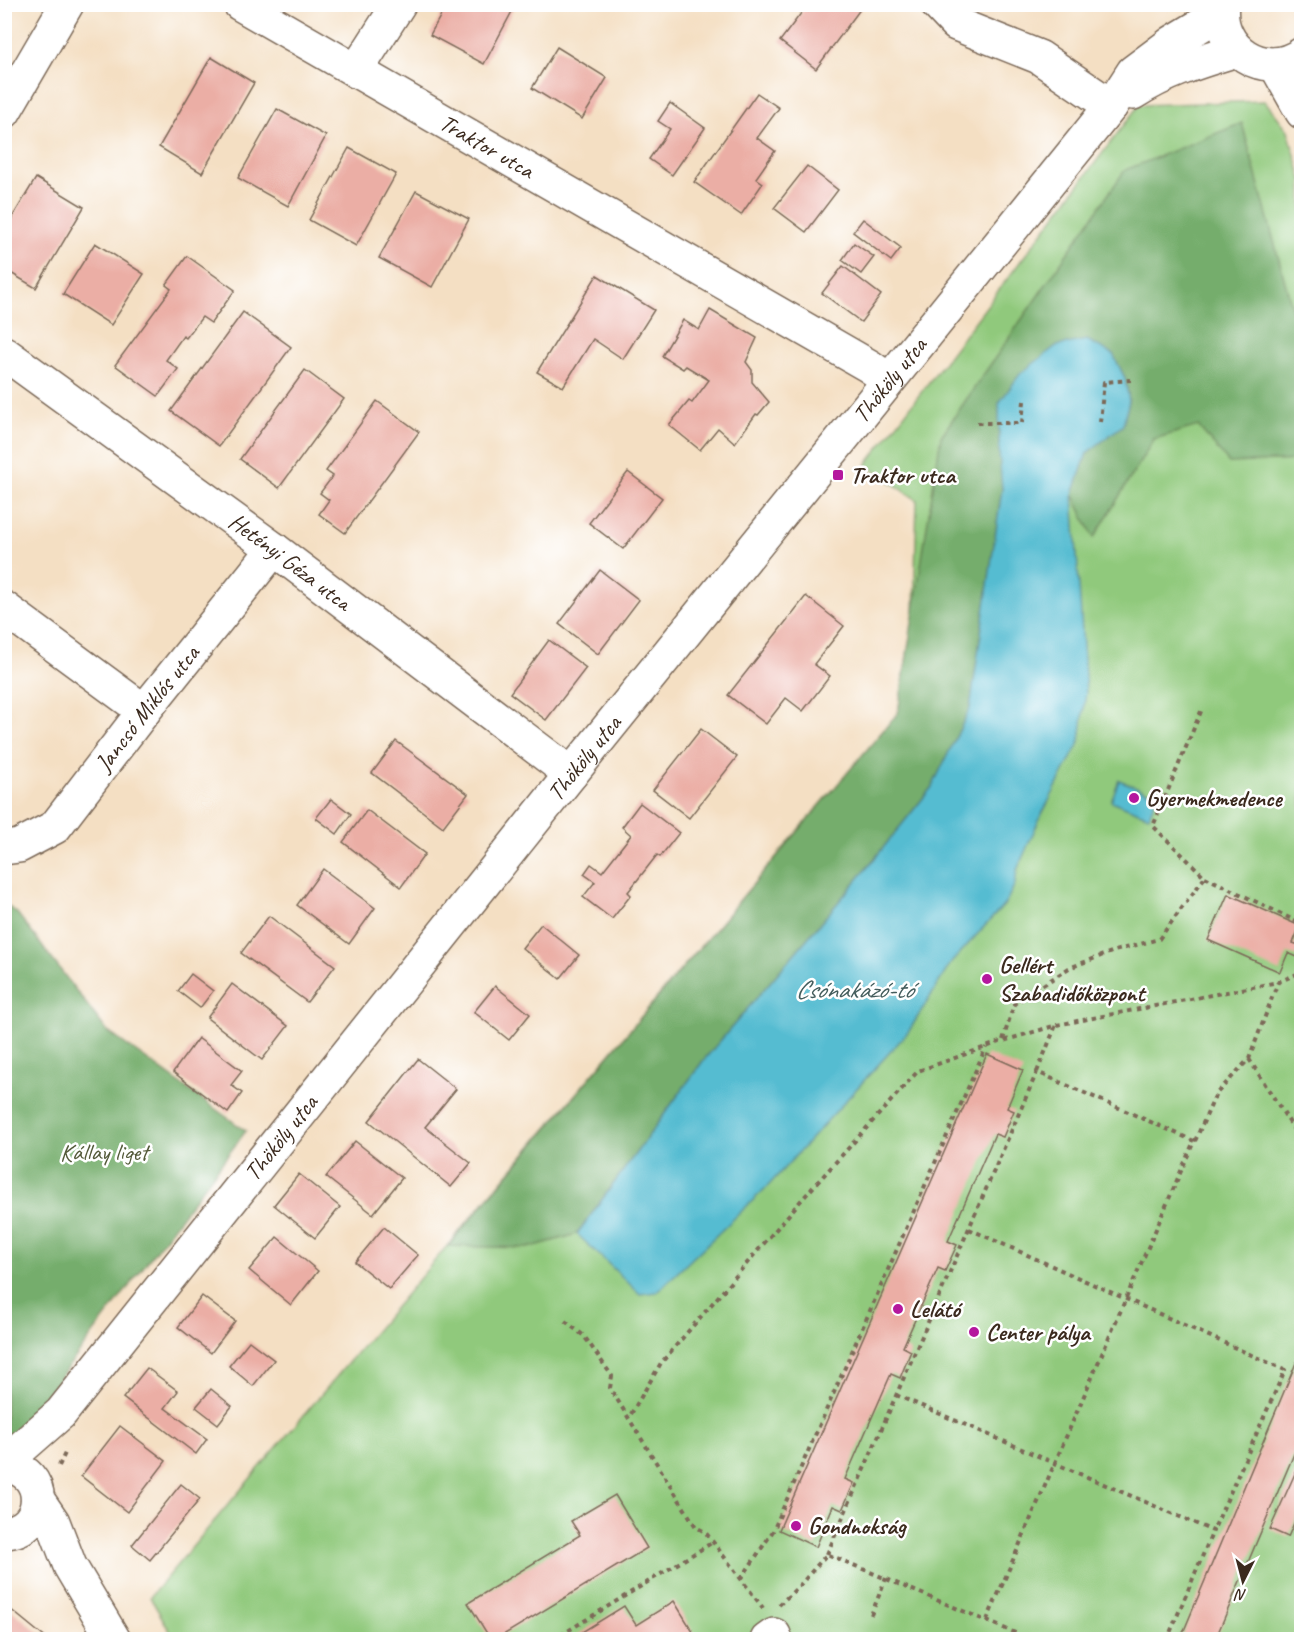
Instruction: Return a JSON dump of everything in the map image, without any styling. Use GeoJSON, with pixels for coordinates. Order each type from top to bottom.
{"type":"FeatureCollection","features":[{"type":"Feature","properties":{"kind":"street"},"geometry":{"type":"LineString","coordinates":[[4,112],[67,4]]}},
{"type":"Feature","properties":{"kind":"street","name":"Traktor utca"},"geometry":{"type":"LineString","coordinates":[[240,4],[889,380]]}},
{"type":"Feature","properties":{"kind":"street"},"geometry":{"type":"LineString","coordinates":[[356,71],[399,4]]}},
{"type":"Feature","properties":{"kind":"street"},"geometry":{"type":"LineString","coordinates":[[936,4],[956,24],[1039,57],[1111,106]]}},
{"type":"Feature","properties":{"kind":"street"},"geometry":{"type":"LineString","coordinates":[[1221,9],[1222,27],[1228,40],[1237,50],[1254,61],[1288,59],[1302,112]]}},
{"type":"Feature","properties":{"kind":"street","name":"Thököly utca"},"geometry":{"type":"LineString","coordinates":[[61,1413],[571,774],[1111,106],[1133,72],[1221,9]]}},
{"type":"Feature","properties":{"kind":"street","name":"Thököly utca"},"geometry":{"type":"LineString","coordinates":[[1111,106],[1147,83],[1182,67],[1237,50]]}},
{"type":"Feature","properties":{"kind":"street","name":"Hetényi Géza utca"},"geometry":{"type":"LineString","coordinates":[[4,353],[274,549],[571,774]]}},
{"type":"Feature","properties":{"kind":"street","name":"Jancsó Miklós utca"},"geometry":{"type":"LineString","coordinates":[[4,848],[19,846],[55,827],[144,711],[274,549]]}},
{"type":"Feature","properties":{"kind":"street"},"geometry":{"type":"LineString","coordinates":[[4,608],[144,711]]}},
{"type":"Feature","properties":{"kind":"street"},"geometry":{"type":"LineString","coordinates":[[4,1465],[61,1413]]}},
{"type":"Feature","properties":{"kind":"street"},"geometry":{"type":"LineString","coordinates":[[8,1532],[19,1528],[33,1517],[42,1464],[54,1440],[61,1413]]}},
{"type":"Feature","properties":{"kind":"street"},"geometry":{"type":"LineString","coordinates":[[4,1465],[19,1469],[26,1474],[53,1522],[70,1566],[114,1640]]}},
{"type":"Feature","properties":{"kind":"street"},"geometry":{"type":"LineString","coordinates":[[8,1532],[70,1566]]}},
{"type":"Feature","properties":{"kind":"path"},"geometry":{"type":"LineString","coordinates":[[1100,422],[1104,382],[1131,380]]}},
{"type":"Feature","properties":{"kind":"path"},"geometry":{"type":"LineString","coordinates":[[977,423],[1022,423],[1024,401]]}},
{"type":"Feature","properties":{"kind":"path"},"geometry":{"type":"LineString","coordinates":[[1202,709],[1153,826],[1205,877],[1302,924]]}},
{"type":"Feature","properties":{"kind":"path"},"geometry":{"type":"LineString","coordinates":[[1003,1041],[1014,1004],[1069,968],[1114,951],[1159,939],[1205,877]]}},
{"type":"Feature","properties":{"kind":"path"},"geometry":{"type":"LineString","coordinates":[[631,1414],[661,1363],[797,1205],[918,1071],[1057,1025],[1278,982],[1302,972]]}},
{"type":"Feature","properties":{"kind":"path"},"geometry":{"type":"LineString","coordinates":[[987,1620],[1215,1094],[1248,1059],[1278,982]]}},
{"type":"Feature","properties":{"kind":"path"},"geometry":{"type":"LineString","coordinates":[[773,1634],[779,1603],[800,1586],[827,1554],[1057,1025]]}},
{"type":"Feature","properties":{"kind":"path"},"geometry":{"type":"LineString","coordinates":[[741,1579],[773,1531],[986,1047]]}},
{"type":"Feature","properties":{"kind":"path"},"geometry":{"type":"LineString","coordinates":[[1248,1059],[1302,1142]]}},
{"type":"Feature","properties":{"kind":"path"},"geometry":{"type":"LineString","coordinates":[[1037,1072],[1194,1141]]}},
{"type":"Feature","properties":{"kind":"path"},"geometry":{"type":"LineString","coordinates":[[969,1228],[1285,1370],[1167,1640]]}},
{"type":"Feature","properties":{"kind":"path"},"geometry":{"type":"LineString","coordinates":[[565,1321],[584,1336],[612,1376],[610,1388],[696,1527],[705,1532],[714,1542],[741,1579],[773,1634]]}},
{"type":"Feature","properties":{"kind":"path"},"geometry":{"type":"LineString","coordinates":[[896,1395],[1213,1531]]}},
{"type":"Feature","properties":{"kind":"path"},"geometry":{"type":"LineString","coordinates":[[1294,1535],[1302,1518]]}},
{"type":"Feature","properties":{"kind":"path"},"geometry":{"type":"LineString","coordinates":[[553,1640],[714,1542]]}},
{"type":"Feature","properties":{"kind":"path"},"geometry":{"type":"LineString","coordinates":[[827,1554],[1032,1640]]}},
{"type":"Feature","properties":{"kind":"path"},"geometry":{"type":"LineString","coordinates":[[871,1615],[886,1578]]}},
{"type":"Feature","properties":{"kind":"green space","name":"Gellért Szabadidőközpont"},"geometry":{"type":"Polygon","coordinates":[[[1265,101],[1288,130],[1302,179],[1301,1639],[175,1640],[150,1597],[898,713],[914,612],[917,500],[866,465],[1139,105],[1265,101]]]}},
{"type":"Feature","properties":{"kind":"green space"},"geometry":{"type":"Polygon","coordinates":[[[1242,123],[1301,341],[1301,460],[1229,463],[1198,426],[1154,439],[1094,538],[1073,494],[1087,453],[1123,424],[1129,401],[1125,378],[1113,354],[1002,489],[970,709],[932,787],[858,879],[703,1061],[577,1234],[528,1248],[448,1246],[898,713],[941,436],[1125,170],[1242,123]]]}},
{"type":"Feature","properties":{"kind":"green space","name":"Kállay liget"},"geometry":{"type":"Polygon","coordinates":[[[5,904],[17,913],[107,1031],[246,1131],[5,1449],[5,904]]]}},
{"type":"Feature","properties":{"kind":"water","name":"Csónakázó-tó"},"geometry":{"type":"Polygon","coordinates":[[[1087,340],[1113,354],[1125,378],[1129,401],[1123,425],[1087,453],[1073,494],[1086,692],[1080,741],[1039,820],[1017,870],[1015,884],[1005,904],[951,963],[909,1031],[769,1185],[657,1292],[640,1294],[577,1234],[703,1061],[858,879],[932,787],[970,708],[1002,489],[999,403],[1020,374],[1056,346],[1087,340]]]}},
{"type":"Feature","properties":{"kind":"water","name":"Gyermekmedence"},"geometry":{"type":"Polygon","coordinates":[[[1119,780],[1157,795],[1149,816],[1111,801],[1119,780]]]}},
{"type":"Feature","properties":{"kind":"building"},"geometry":{"type":"Polygon","coordinates":[[[447,4],[516,4],[484,64],[430,35],[447,4]]]}},
{"type":"Feature","properties":{"kind":"building"},"geometry":{"type":"Polygon","coordinates":[[[808,4],[864,4],[816,69],[780,41],[808,4]]]}},
{"type":"Feature","properties":{"kind":"building"},"geometry":{"type":"Polygon","coordinates":[[[557,47],[607,78],[582,119],[532,88],[557,47]]]}},
{"type":"Feature","properties":{"kind":"building"},"geometry":{"type":"Polygon","coordinates":[[[211,57],[254,83],[202,173],[159,147],[211,57]]]}},
{"type":"Feature","properties":{"kind":"building"},"geometry":{"type":"Polygon","coordinates":[[[757,93],[779,108],[757,138],[775,151],[756,178],[763,183],[741,215],[694,182],[757,93]]]}},
{"type":"Feature","properties":{"kind":"building"},"geometry":{"type":"Polygon","coordinates":[[[670,103],[705,128],[672,175],[649,159],[670,129],[658,121],[670,103]]]}},
{"type":"Feature","properties":{"kind":"building"},"geometry":{"type":"Polygon","coordinates":[[[277,109],[326,136],[288,206],[238,178],[277,109]]]}},
{"type":"Feature","properties":{"kind":"building"},"geometry":{"type":"Polygon","coordinates":[[[349,148],[396,174],[356,246],[309,220],[349,148]]]}},
{"type":"Feature","properties":{"kind":"building"},"geometry":{"type":"Polygon","coordinates":[[[807,166],[838,190],[806,232],[774,208],[807,166]]]}},
{"type":"Feature","properties":{"kind":"building"},"geometry":{"type":"Polygon","coordinates":[[[36,178],[84,207],[36,288],[4,269],[4,231],[36,178]]]}},
{"type":"Feature","properties":{"kind":"building"},"geometry":{"type":"Polygon","coordinates":[[[416,191],[469,219],[432,287],[379,258],[416,191]]]}},
{"type":"Feature","properties":{"kind":"building"},"geometry":{"type":"Polygon","coordinates":[[[863,219],[901,248],[891,261],[853,232],[863,219]]]}},
{"type":"Feature","properties":{"kind":"building"},"geometry":{"type":"Polygon","coordinates":[[[95,243],[144,274],[111,325],[63,294],[95,243]]]}},
{"type":"Feature","properties":{"kind":"building"},"geometry":{"type":"Polygon","coordinates":[[[854,243],[874,257],[861,274],[842,260],[854,243]]]}},
{"type":"Feature","properties":{"kind":"building"},"geometry":{"type":"Polygon","coordinates":[[[187,256],[235,290],[211,323],[202,317],[186,338],[183,336],[166,360],[178,369],[158,396],[115,365],[171,289],[166,285],[187,256]]]}},
{"type":"Feature","properties":{"kind":"building"},"geometry":{"type":"Polygon","coordinates":[[[843,266],[881,295],[861,322],[822,293],[843,266]]]}},
{"type":"Feature","properties":{"kind":"building"},"geometry":{"type":"Polygon","coordinates":[[[597,275],[654,310],[623,359],[593,339],[563,387],[537,372],[597,275]]]}},
{"type":"Feature","properties":{"kind":"building"},"geometry":{"type":"Polygon","coordinates":[[[710,310],[757,338],[746,362],[752,370],[752,382],[769,402],[758,415],[756,414],[735,443],[718,428],[700,450],[669,425],[689,401],[692,403],[709,380],[686,366],[683,369],[662,356],[683,320],[699,330],[710,310]]]}},
{"type":"Feature","properties":{"kind":"building"},"geometry":{"type":"Polygon","coordinates":[[[243,312],[291,347],[219,446],[171,411],[243,312]]]}},
{"type":"Feature","properties":{"kind":"building"},"geometry":{"type":"Polygon","coordinates":[[[305,370],[344,399],[279,488],[240,459],[305,370]]]}},
{"type":"Feature","properties":{"kind":"building"},"geometry":{"type":"Polygon","coordinates":[[[377,401],[419,432],[345,533],[319,514],[329,500],[320,493],[333,476],[326,471],[377,401]]]}},
{"type":"Feature","properties":{"kind":"building"},"geometry":{"type":"Polygon","coordinates":[[[628,472],[662,498],[623,549],[589,523],[628,472]]]}},
{"type":"Feature","properties":{"kind":"building"},"geometry":{"type":"Polygon","coordinates":[[[600,570],[639,600],[598,654],[559,624],[600,570]]]}},
{"type":"Feature","properties":{"kind":"building"},"geometry":{"type":"Polygon","coordinates":[[[806,596],[844,626],[814,664],[830,676],[803,711],[786,698],[766,724],[728,695],[806,596]]]}},
{"type":"Feature","properties":{"kind":"building"},"geometry":{"type":"Polygon","coordinates":[[[549,640],[586,668],[546,720],[510,693],[549,640]]]}},
{"type":"Feature","properties":{"kind":"building"},"geometry":{"type":"Polygon","coordinates":[[[701,729],[737,757],[689,818],[653,790],[701,729]]]}},
{"type":"Feature","properties":{"kind":"building"},"geometry":{"type":"Polygon","coordinates":[[[396,741],[468,794],[443,827],[372,773],[396,741]]]}},
{"type":"Feature","properties":{"kind":"building"},"geometry":{"type":"Polygon","coordinates":[[[331,799],[351,814],[337,834],[316,818],[331,799]]]}},
{"type":"Feature","properties":{"kind":"building"},"geometry":{"type":"Polygon","coordinates":[[[640,803],[679,833],[660,857],[657,855],[628,892],[631,895],[612,919],[583,897],[595,882],[584,874],[591,864],[602,872],[631,835],[622,827],[640,803]]]}},
{"type":"Feature","properties":{"kind":"building"},"geometry":{"type":"Polygon","coordinates":[[[367,810],[425,854],[401,887],[343,842],[367,810]]]}},
{"type":"Feature","properties":{"kind":"building"},"geometry":{"type":"Polygon","coordinates":[[[323,869],[375,908],[349,944],[297,905],[323,869]]]}},
{"type":"Feature","properties":{"kind":"building"},"geometry":{"type":"Polygon","coordinates":[[[1228,894],[1300,926],[1293,943],[1302,946],[1302,959],[1288,953],[1280,972],[1208,940],[1228,894]]]}},
{"type":"Feature","properties":{"kind":"building"},"geometry":{"type":"Polygon","coordinates":[[[269,916],[335,966],[307,1002],[241,953],[269,916]]]}},
{"type":"Feature","properties":{"kind":"building"},"geometry":{"type":"Polygon","coordinates":[[[541,924],[579,955],[560,979],[522,948],[541,924]]]}},
{"type":"Feature","properties":{"kind":"building"},"geometry":{"type":"Polygon","coordinates":[[[191,974],[213,991],[200,1008],[178,991],[191,974]]]}},
{"type":"Feature","properties":{"kind":"building"},"geometry":{"type":"Polygon","coordinates":[[[232,984],[288,1026],[262,1060],[207,1018],[232,984]]]}},
{"type":"Feature","properties":{"kind":"building"},"geometry":{"type":"Polygon","coordinates":[[[495,986],[530,1014],[509,1040],[474,1012],[495,986]]]}},
{"type":"Feature","properties":{"kind":"building"},"geometry":{"type":"Polygon","coordinates":[[[198,1038],[242,1071],[231,1085],[242,1093],[228,1113],[173,1072],[198,1038]]]}},
{"type":"Feature","properties":{"kind":"building","name":"Lelátó"},"geometry":{"type":"Polygon","coordinates":[[[987,1054],[1023,1070],[1007,1108],[1014,1111],[1003,1137],[995,1134],[948,1241],[957,1245],[945,1271],[938,1268],[903,1347],[911,1351],[900,1378],[891,1374],[845,1479],[854,1483],[842,1510],[833,1506],[816,1547],[779,1530],[987,1054]]]}},
{"type":"Feature","properties":{"kind":"building"},"geometry":{"type":"Polygon","coordinates":[[[418,1059],[456,1089],[425,1127],[471,1163],[451,1187],[369,1121],[418,1059]]]}},
{"type":"Feature","properties":{"kind":"building"},"geometry":{"type":"Polygon","coordinates":[[[355,1141],[402,1178],[373,1214],[326,1177],[355,1141]]]}},
{"type":"Feature","properties":{"kind":"building"},"geometry":{"type":"Polygon","coordinates":[[[299,1174],[340,1207],[315,1238],[274,1205],[299,1174]]]}},
{"type":"Feature","properties":{"kind":"building"},"geometry":{"type":"Polygon","coordinates":[[[384,1227],[418,1255],[389,1289],[355,1262],[384,1227]]]}},
{"type":"Feature","properties":{"kind":"building"},"geometry":{"type":"Polygon","coordinates":[[[277,1237],[318,1271],[291,1305],[249,1270],[277,1237]]]}},
{"type":"Feature","properties":{"kind":"building"},"geometry":{"type":"Polygon","coordinates":[[[202,1296],[235,1321],[211,1353],[178,1327],[202,1296]]]}},
{"type":"Feature","properties":{"kind":"building"},"geometry":{"type":"Polygon","coordinates":[[[249,1341],[274,1360],[253,1386],[229,1366],[249,1341]]]}},
{"type":"Feature","properties":{"kind":"building"},"geometry":{"type":"Polygon","coordinates":[[[1301,1351],[1302,1435],[1215,1640],[1180,1640],[1301,1351]]]}},
{"type":"Feature","properties":{"kind":"building"},"geometry":{"type":"Polygon","coordinates":[[[147,1368],[178,1391],[165,1408],[207,1439],[196,1454],[123,1398],[147,1368]]]}},
{"type":"Feature","properties":{"kind":"building"},"geometry":{"type":"Polygon","coordinates":[[[211,1389],[232,1406],[218,1424],[196,1407],[211,1389]]]}},
{"type":"Feature","properties":{"kind":"building"},"geometry":{"type":"Polygon","coordinates":[[[120,1426],[166,1461],[127,1512],[81,1476],[120,1426]]]}},
{"type":"Feature","properties":{"kind":"building"},"geometry":{"type":"Polygon","coordinates":[[[1302,1458],[1302,1505],[1288,1537],[1270,1529],[1302,1458]]]}},
{"type":"Feature","properties":{"kind":"building"},"geometry":{"type":"Polygon","coordinates":[[[181,1484],[200,1499],[150,1560],[132,1545],[181,1484]]]}},
{"type":"Feature","properties":{"kind":"building"},"geometry":{"type":"Polygon","coordinates":[[[615,1495],[647,1548],[495,1640],[491,1640],[468,1603],[580,1535],[571,1521],[615,1495]]]}},
{"type":"Feature","properties":{"kind":"building"},"geometry":{"type":"Polygon","coordinates":[[[674,1601],[698,1640],[569,1640],[624,1606],[636,1625],[674,1601]]]}},
{"type":"Feature","properties":{"kind":"building"},"geometry":{"type":"Polygon","coordinates":[[[4,1604],[48,1640],[4,1640],[4,1604]]]}},
{"type":"Feature","properties":{"kind":"place","name":"Traktor utca"},"geometry":{"type":"Point","coordinates":[838,475]}},
{"type":"Feature","properties":{"kind":"place","name":"Gyermekmedence"},"geometry":{"type":"Point","coordinates":[1134,798]}},
{"type":"Feature","properties":{"kind":"place","name":"Gellért Szabadidőközpont"},"geometry":{"type":"Point","coordinates":[987,979]}},
{"type":"Feature","properties":{"kind":"place","name":"Lelátó"},"geometry":{"type":"Point","coordinates":[898,1309]}},
{"type":"Feature","properties":{"kind":"place","name":"Center pálya"},"geometry":{"type":"Point","coordinates":[974,1332]}},
{"type":"Feature","properties":{"kind":"place","name":"Gondnokság"},"geometry":{"type":"Point","coordinates":[796,1526]}}]}
